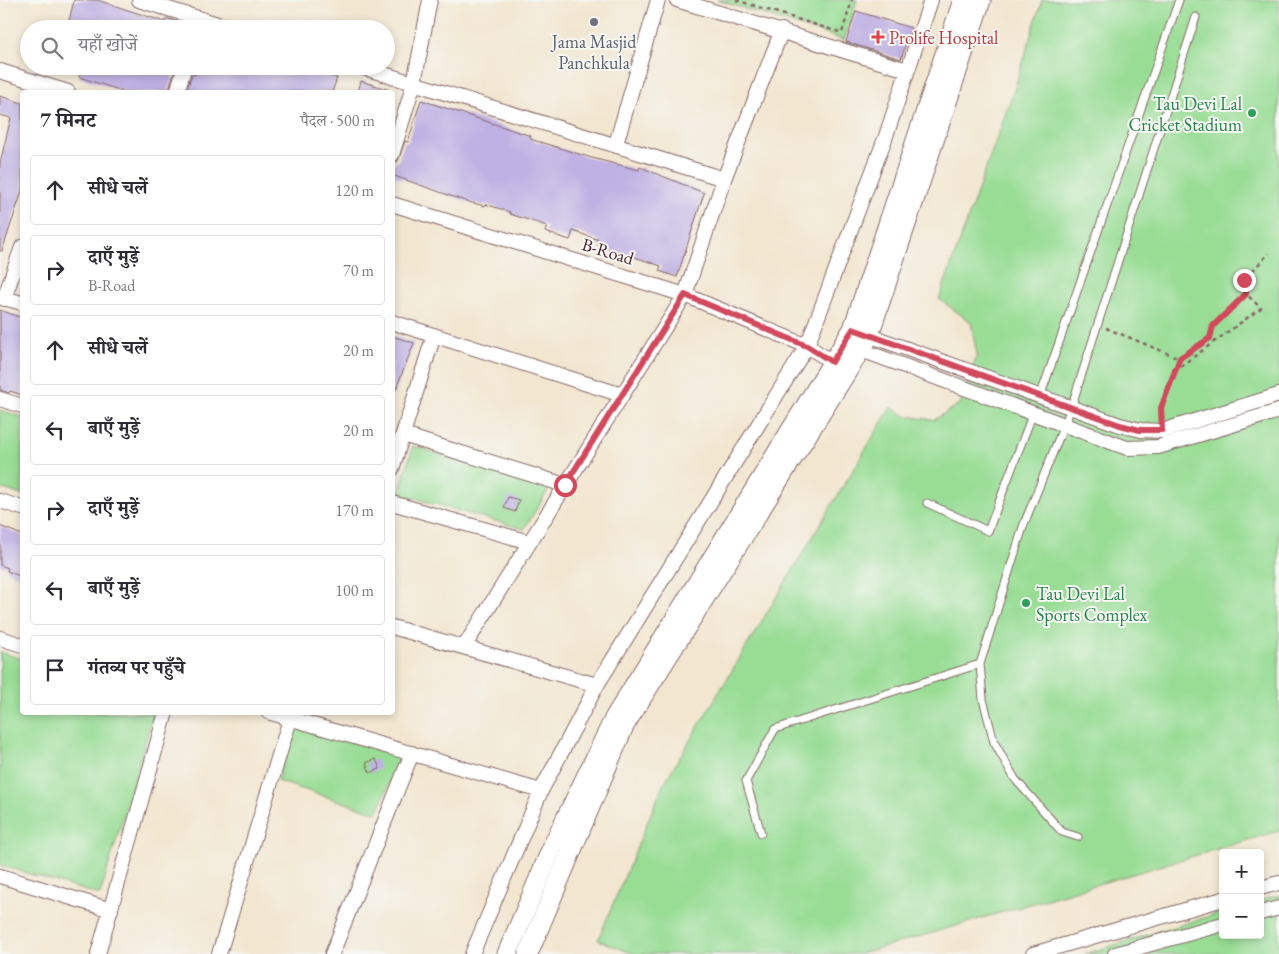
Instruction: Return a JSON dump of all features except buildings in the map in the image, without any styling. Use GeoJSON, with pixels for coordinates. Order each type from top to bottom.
{"type":"FeatureCollection","features":[{"type":"Feature","properties":{"kind":"street"},"geometry":{"type":"LineString","coordinates":[[139,0],[188,20]]}},
{"type":"Feature","properties":{"kind":"street"},"geometry":{"type":"LineString","coordinates":[[395,145],[414,83],[430,0]]}},
{"type":"Feature","properties":{"kind":"street"},"geometry":{"type":"LineString","coordinates":[[616,144],[658,0]]}},
{"type":"Feature","properties":{"kind":"street"},"geometry":{"type":"LineString","coordinates":[[472,954],[540,791],[597,685],[807,346],[886,136],[931,0]]}},
{"type":"Feature","properties":{"kind":"street"},"geometry":{"type":"LineString","coordinates":[[856,339],[963,0]]}},
{"type":"Feature","properties":{"kind":"street"},"geometry":{"type":"LineString","coordinates":[[528,954],[624,726],[856,339],[981,0]]}},
{"type":"Feature","properties":{"kind":"street"},"geometry":{"type":"LineString","coordinates":[[684,1],[907,70]]}},
{"type":"Feature","properties":{"kind":"street"},"geometry":{"type":"LineString","coordinates":[[464,647],[685,295],[724,179],[782,30]]}},
{"type":"Feature","properties":{"kind":"street"},"geometry":{"type":"LineString","coordinates":[[0,71],[62,90]]}},
{"type":"Feature","properties":{"kind":"street"},"geometry":{"type":"LineString","coordinates":[[177,90],[182,75]]}},
{"type":"Feature","properties":{"kind":"street"},"geometry":{"type":"LineString","coordinates":[[388,75],[616,144],[724,179]]}},
{"type":"Feature","properties":{"kind":"street","name":"B-Road"},"geometry":{"type":"LineString","coordinates":[[395,205],[685,295],[807,346],[840,366]]}},
{"type":"Feature","properties":{"kind":"street"},"geometry":{"type":"LineString","coordinates":[[20,252],[2,298],[20,303]]}},
{"type":"Feature","properties":{"kind":"street"},"geometry":{"type":"LineString","coordinates":[[395,323],[622,395]]}},
{"type":"Feature","properties":{"kind":"street"},"geometry":{"type":"LineString","coordinates":[[395,460],[434,335]]}},
{"type":"Feature","properties":{"kind":"street"},"geometry":{"type":"LineString","coordinates":[[856,339],[1140,430],[1162,430],[1279,395]]}},
{"type":"Feature","properties":{"kind":"street"},"geometry":{"type":"LineString","coordinates":[[856,339],[1033,413],[1127,448],[1158,447],[1279,412]]}},
{"type":"Feature","properties":{"kind":"street"},"geometry":{"type":"LineString","coordinates":[[507,954],[554,843],[615,718],[840,366]]}},
{"type":"Feature","properties":{"kind":"street"},"geometry":{"type":"LineString","coordinates":[[1033,413],[1040,397]]}},
{"type":"Feature","properties":{"kind":"street"},"geometry":{"type":"LineString","coordinates":[[0,399],[20,405]]}},
{"type":"Feature","properties":{"kind":"street"},"geometry":{"type":"LineString","coordinates":[[403,436],[565,485]]}},
{"type":"Feature","properties":{"kind":"street"},"geometry":{"type":"LineString","coordinates":[[0,501],[20,507]]}},
{"type":"Feature","properties":{"kind":"street"},"geometry":{"type":"LineString","coordinates":[[395,504],[529,542]]}},
{"type":"Feature","properties":{"kind":"street"},"geometry":{"type":"LineString","coordinates":[[395,628],[597,685]]}},
{"type":"Feature","properties":{"kind":"street"},"geometry":{"type":"LineString","coordinates":[[0,638],[20,644]]}},
{"type":"Feature","properties":{"kind":"street"},"geometry":{"type":"LineString","coordinates":[[98,954],[165,715]]}},
{"type":"Feature","properties":{"kind":"street"},"geometry":{"type":"LineString","coordinates":[[277,715],[540,791]]}},
{"type":"Feature","properties":{"kind":"street"},"geometry":{"type":"LineString","coordinates":[[219,954],[290,719]]}},
{"type":"Feature","properties":{"kind":"street"},"geometry":{"type":"LineString","coordinates":[[332,954],[412,753]]}},
{"type":"Feature","properties":{"kind":"street"},"geometry":{"type":"LineString","coordinates":[[0,876],[111,910]]}},
{"type":"Feature","properties":{"kind":"street"},"geometry":{"type":"LineString","coordinates":[[1264,887],[1279,883]]}},
{"type":"Feature","properties":{"kind":"street"},"geometry":{"type":"LineString","coordinates":[[1033,954],[1219,900]]}},
{"type":"Feature","properties":{"kind":"street"},"geometry":{"type":"LineString","coordinates":[[1264,912],[1279,908]]}},
{"type":"Feature","properties":{"kind":"street"},"geometry":{"type":"LineString","coordinates":[[1116,954],[1219,925]]}},
{"type":"Feature","properties":{"kind":"lane"},"geometry":{"type":"LineString","coordinates":[[1040,397],[1179,0]]}},
{"type":"Feature","properties":{"kind":"lane"},"geometry":{"type":"LineString","coordinates":[[1078,837],[1062,832],[1015,779],[994,742],[982,699],[980,664],[1024,524],[1071,408],[1196,17]]}},
{"type":"Feature","properties":{"kind":"lane"},"geometry":{"type":"LineString","coordinates":[[927,503],[988,531],[1033,413]]}},
{"type":"Feature","properties":{"kind":"lane"},"geometry":{"type":"LineString","coordinates":[[762,833],[746,781],[775,729],[980,664]]}},
{"type":"Feature","properties":{"kind":"path"},"geometry":{"type":"LineString","coordinates":[[736,0],[842,32],[852,0]]}},
{"type":"Feature","properties":{"kind":"path"},"geometry":{"type":"LineString","coordinates":[[1174,372],[1261,308],[1246,294],[1244,280],[1269,253]]}},
{"type":"Feature","properties":{"kind":"path"},"geometry":{"type":"LineString","coordinates":[[1162,430],[1161,408],[1180,358],[1210,338],[1213,326],[1246,294]]}},
{"type":"Feature","properties":{"kind":"path"},"geometry":{"type":"LineString","coordinates":[[1098,325],[1180,358]]}},
{"type":"Feature","properties":{"kind":"green space"},"geometry":{"type":"Polygon","coordinates":[[[717,0],[857,0],[844,40],[717,0]]]}},
{"type":"Feature","properties":{"kind":"green space","name":"Tau Devi Lal Sports Complex"},"geometry":{"type":"Polygon","coordinates":[[[1042,0],[1279,0],[1279,831],[860,954],[634,954],[598,940],[663,785],[891,407],[906,416],[934,420],[960,404],[977,355],[971,322],[939,299],[1014,90],[1042,0]]]}},
{"type":"Feature","properties":{"kind":"green space"},"geometry":{"type":"Polygon","coordinates":[[[0,410],[20,416],[20,494],[0,488],[0,410]]]}},
{"type":"Feature","properties":{"kind":"green space"},"geometry":{"type":"Polygon","coordinates":[[[413,446],[549,489],[524,529],[399,494],[413,446]]]}},
{"type":"Feature","properties":{"kind":"green space"},"geometry":{"type":"Polygon","coordinates":[[[0,652],[20,658],[20,715],[153,715],[100,895],[0,865],[0,652]]]}},
{"type":"Feature","properties":{"kind":"green space"},"geometry":{"type":"Polygon","coordinates":[[[296,726],[401,755],[377,813],[277,781],[296,726]]]}},
{"type":"Feature","properties":{"kind":"green space"},"geometry":{"type":"Polygon","coordinates":[[[1279,895],[1279,954],[1085,954],[1219,913],[1219,939],[1264,939],[1264,900],[1279,895]]]}},
{"type":"Feature","properties":{"kind":"place","name":"Jama Masjid Panchkula"},"geometry":{"type":"Point","coordinates":[594,22]}},
{"type":"Feature","properties":{"kind":"place","name":"Prolife Hospital"},"geometry":{"type":"Point","coordinates":[878,37]}},
{"type":"Feature","properties":{"kind":"place","name":"Tau Devi Lal Cricket Stadium"},"geometry":{"type":"Point","coordinates":[1252,113]}},
{"type":"Feature","properties":{"kind":"place","name":"Tau Devi Lal Sports Complex"},"geometry":{"type":"Point","coordinates":[1026,603]}},
{"type":"Feature","properties":{"kind":"route"},"geometry":{"type":"LineString","coordinates":[[565,485],[685,295],[807,346],[832,362],[853,329],[1120,425],[1140,430],[1162,430],[1161,408],[1180,358],[1210,338],[1213,326],[1246,294],[1244,280]]}}]}
